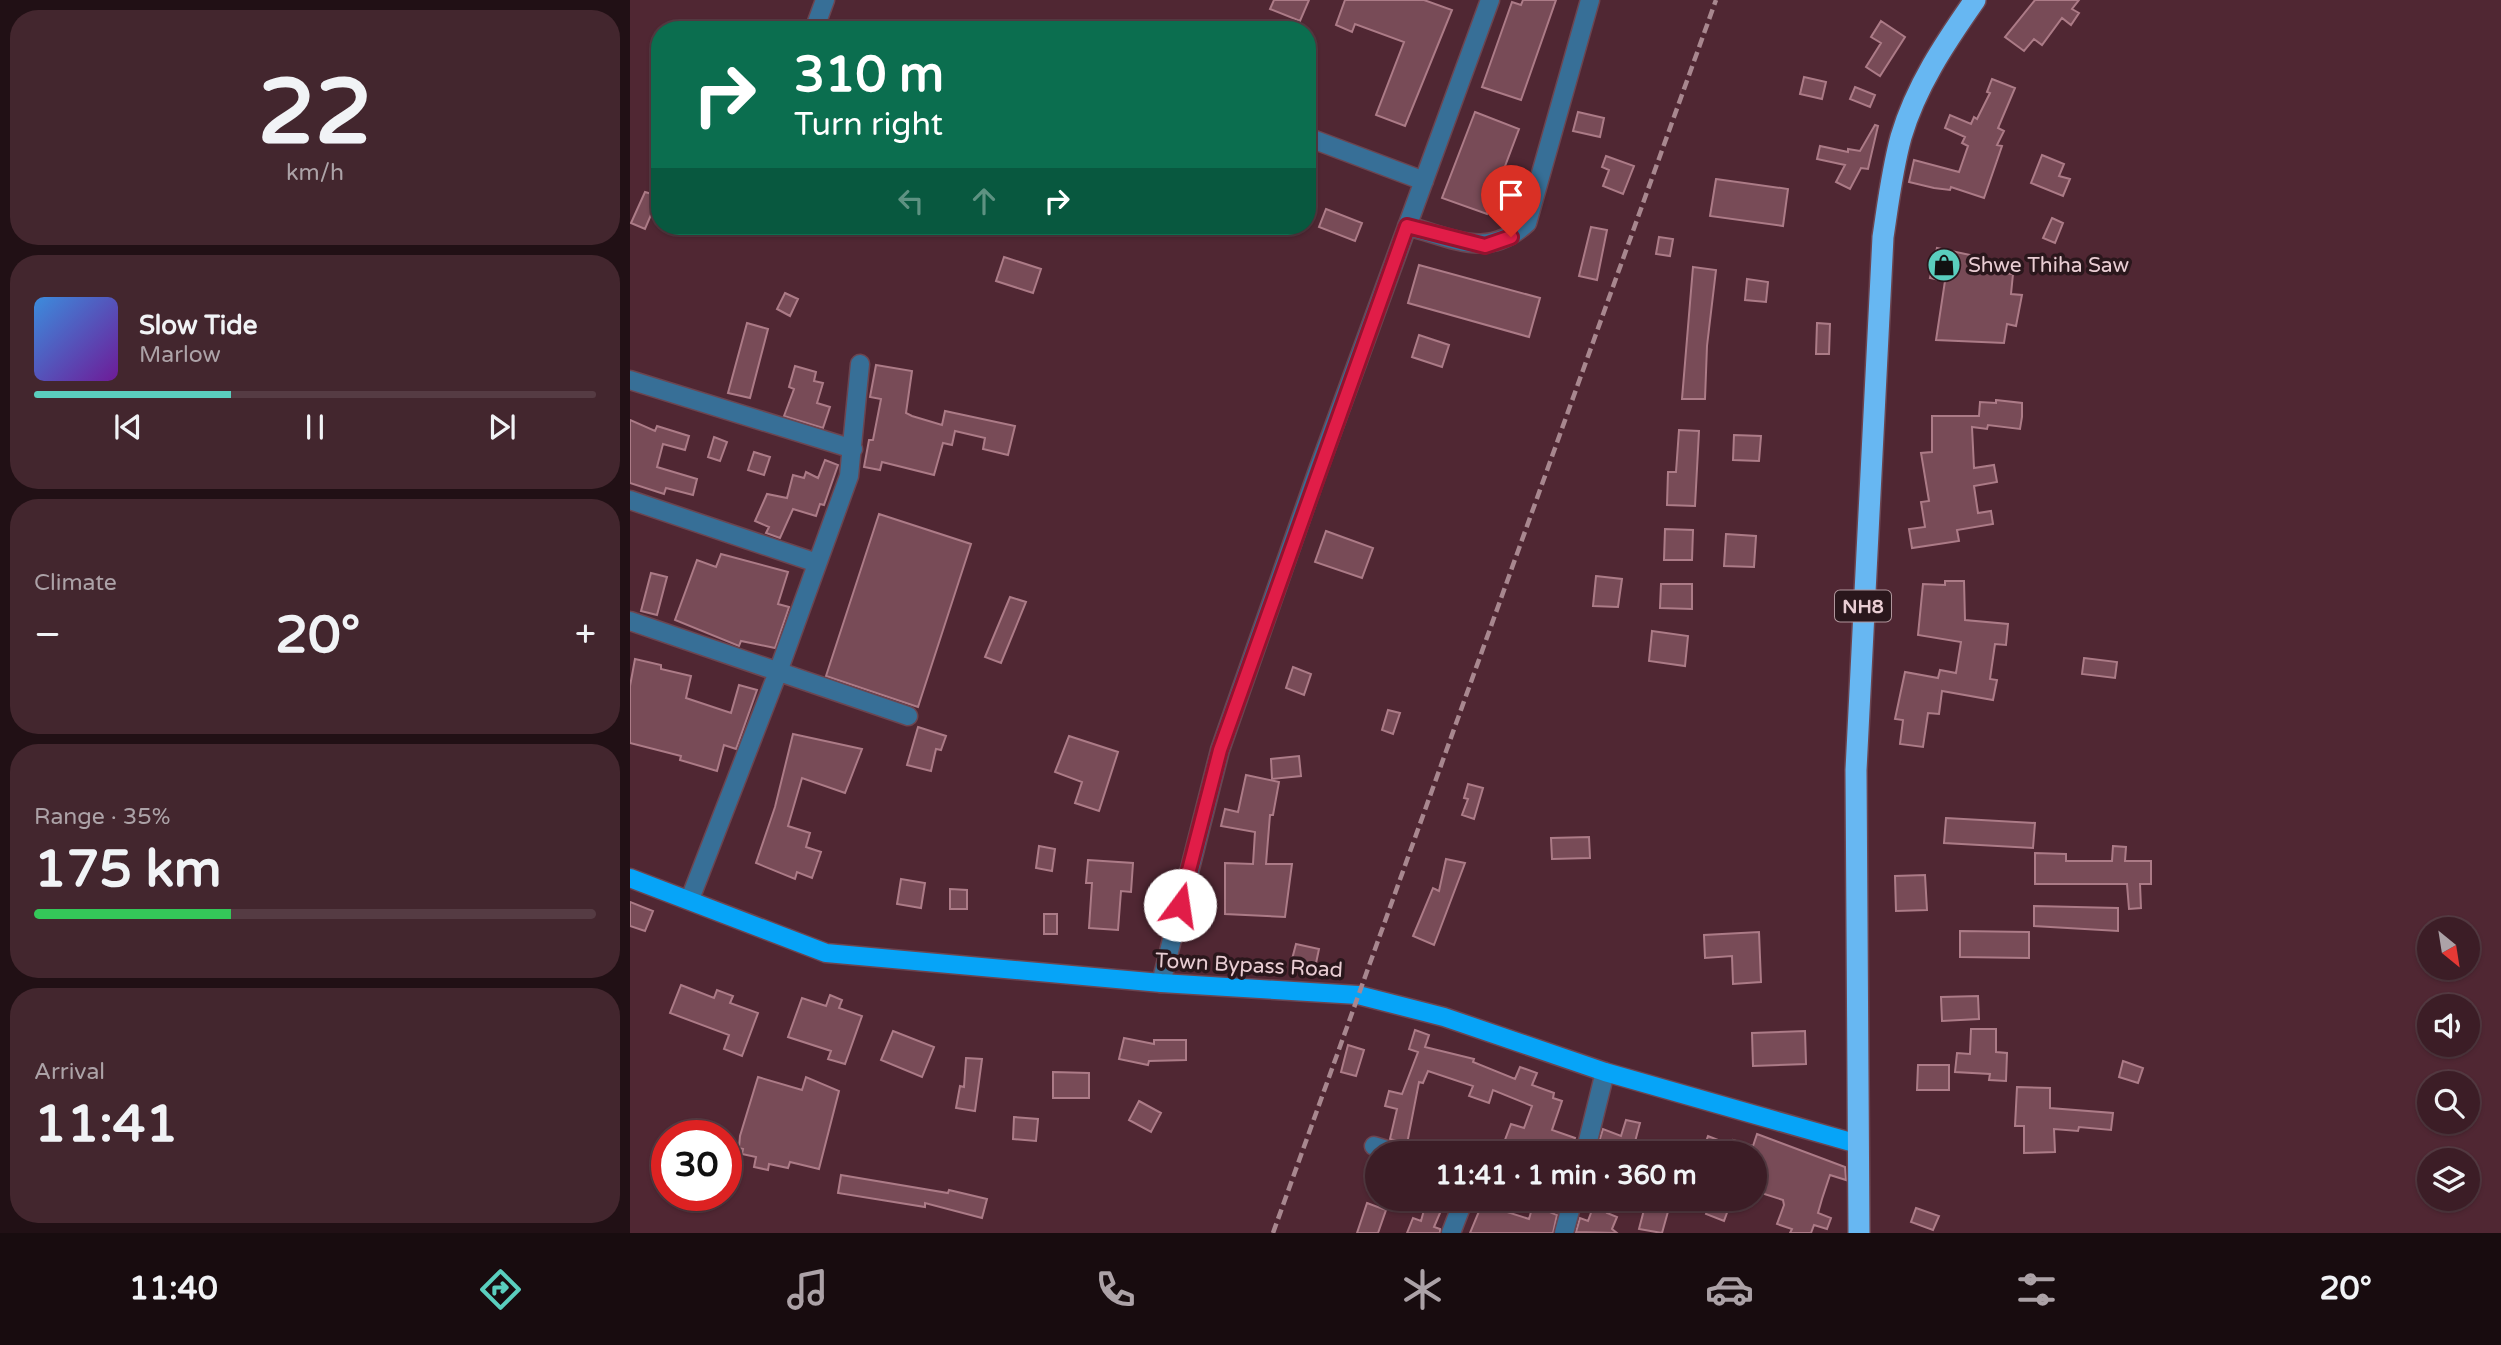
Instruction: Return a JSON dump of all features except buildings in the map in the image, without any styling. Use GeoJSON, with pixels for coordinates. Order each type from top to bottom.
{"type":"FeatureCollection","features":[{"type":"Feature","properties":{"kind":"highway","name":"NH8"},"geometry":{"type":"LineString","coordinates":[[1859,1233],[1856,770],[1883,237],[1892,176],[1915,100],[1939,52],[1975,0]]}},
{"type":"Feature","properties":{"kind":"main road","name":"Town Bypass Road"},"geometry":{"type":"LineString","coordinates":[[630,878],[826,953],[1161,983],[1359,995],[1444,1017],[1605,1072],[1858,1144]]}},
{"type":"Feature","properties":{"kind":"street"},"geometry":{"type":"LineString","coordinates":[[817,21],[825,0]]}},
{"type":"Feature","properties":{"kind":"street"},"geometry":{"type":"LineString","coordinates":[[1161,983],[1220,750],[1490,0]]}},
{"type":"Feature","properties":{"kind":"street"},"geometry":{"type":"LineString","coordinates":[[1407,226],[1485,246],[1511,237],[1527,223],[1590,0]]}},
{"type":"Feature","properties":{"kind":"street"},"geometry":{"type":"LineString","coordinates":[[1316,140],[1424,181]]}},
{"type":"Feature","properties":{"kind":"street"},"geometry":{"type":"LineString","coordinates":[[690,899],[778,672],[849,476],[860,364]]}},
{"type":"Feature","properties":{"kind":"street"},"geometry":{"type":"LineString","coordinates":[[630,380],[853,449]]}},
{"type":"Feature","properties":{"kind":"street"},"geometry":{"type":"LineString","coordinates":[[630,500],[817,563]]}},
{"type":"Feature","properties":{"kind":"street"},"geometry":{"type":"LineString","coordinates":[[630,621],[908,716]]}},
{"type":"Feature","properties":{"kind":"street"},"geometry":{"type":"LineString","coordinates":[[1589,1141],[1605,1072]]}},
{"type":"Feature","properties":{"kind":"street"},"geometry":{"type":"LineString","coordinates":[[1451,1233],[1459,1211]]}},
{"type":"Feature","properties":{"kind":"street"},"geometry":{"type":"LineString","coordinates":[[1564,1233],[1570,1211]]}},
{"type":"Feature","properties":{"kind":"railway"},"geometry":{"type":"LineString","coordinates":[[1273,1233],[1716,0]]}},
{"type":"Feature","properties":{"kind":"place","name":"Shwe Thiha Saw"},"geometry":{"type":"Point","coordinates":[1944,265]}},
{"type":"Feature","properties":{"kind":"route"},"geometry":{"type":"LineString","coordinates":[[1180,905],[1220,750],[1407,226],[1485,246],[1511,237]]}}]}
